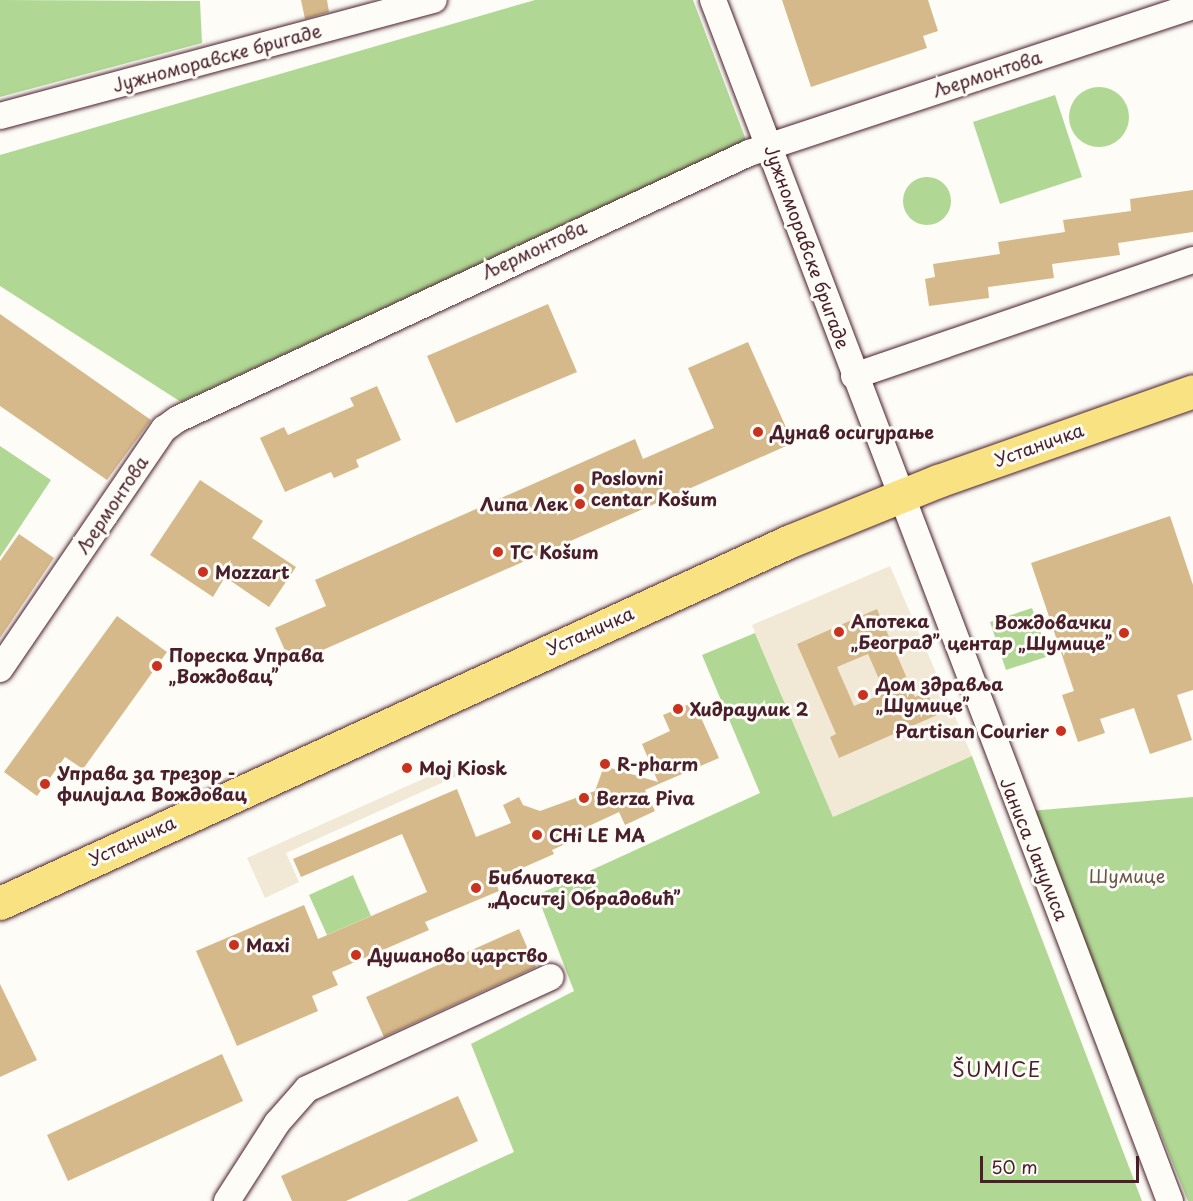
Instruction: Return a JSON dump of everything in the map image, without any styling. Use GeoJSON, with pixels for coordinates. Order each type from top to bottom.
{"type":"FeatureCollection","features":[{"type":"Feature","properties":{"kind":"main road","name":"Устаничка"},"geometry":{"type":"LineString","coordinates":[[0,903],[716,574],[898,496],[1193,391]]}},
{"type":"Feature","properties":{"kind":"street","name":"Јужноморавске бригаде"},"geometry":{"type":"LineString","coordinates":[[0,116],[353,11],[434,0]]}},
{"type":"Feature","properties":{"kind":"street","name":"Јужноморавске бригаде"},"geometry":{"type":"LineString","coordinates":[[712,0],[771,145],[898,496]]}},
{"type":"Feature","properties":{"kind":"street","name":"Љермонтова"},"geometry":{"type":"LineString","coordinates":[[0,669],[170,423],[589,224],[771,145],[1193,6]]}},
{"type":"Feature","properties":{"kind":"street"},"geometry":{"type":"LineString","coordinates":[[854,376],[1193,260]]}},
{"type":"Feature","properties":{"kind":"street","name":"Јаниса Јанулиса"},"geometry":{"type":"LineString","coordinates":[[898,496],[1170,1201]]}},
{"type":"Feature","properties":{"kind":"street"},"geometry":{"type":"LineString","coordinates":[[227,1201],[295,1099],[551,977]]}},
{"type":"Feature","properties":{"kind":"shaded area","name":"Дом здравља „Шумице”"},"geometry":{"type":"Polygon","coordinates":[[[890,566],[972,756],[833,817],[752,625],[890,566]]]}},
{"type":"Feature","properties":{"kind":"shaded area"},"geometry":{"type":"Polygon","coordinates":[[[452,766],[457,776],[286,853],[299,882],[265,898],[247,858],[452,766]]]}},
{"type":"Feature","properties":{"kind":"green space"},"geometry":{"type":"Polygon","coordinates":[[[0,0],[200,1],[202,43],[0,97],[0,0]]]}},
{"type":"Feature","properties":{"kind":"green space"},"geometry":{"type":"Polygon","coordinates":[[[535,0],[693,0],[746,140],[181,402],[0,286],[0,155],[535,0]]]}},
{"type":"Feature","properties":{"kind":"green space"},"geometry":{"type":"Polygon","coordinates":[[[1099,87],[1120,96],[1129,117],[1120,138],[1099,147],[1078,138],[1069,117],[1078,96],[1099,87]]]}},
{"type":"Feature","properties":{"kind":"green space"},"geometry":{"type":"Polygon","coordinates":[[[1055,95],[1082,177],[1000,204],[973,122],[1055,95]]]}},
{"type":"Feature","properties":{"kind":"green space"},"geometry":{"type":"Polygon","coordinates":[[[922,177],[932,177],[944,184],[951,196],[951,206],[944,218],[932,225],[922,225],[907,214],[903,206],[903,196],[914,181],[922,177]]]}},
{"type":"Feature","properties":{"kind":"green space"},"geometry":{"type":"Polygon","coordinates":[[[0,446],[51,480],[0,557],[0,446]]]}},
{"type":"Feature","properties":{"kind":"green space"},"geometry":{"type":"Polygon","coordinates":[[[1032,608],[1049,656],[1006,670],[990,622],[1032,608]]]}},
{"type":"Feature","properties":{"kind":"green space"},"geometry":{"type":"Polygon","coordinates":[[[755,633],[833,817],[972,756],[1142,1201],[407,1201],[514,1152],[471,1044],[574,991],[537,895],[760,793],[702,655],[755,633]]]}},
{"type":"Feature","properties":{"kind":"green space","name":"Шумице"},"geometry":{"type":"Polygon","coordinates":[[[1193,797],[1193,1201],[1188,1201],[1030,811],[1193,797]]]}},
{"type":"Feature","properties":{"kind":"green space"},"geometry":{"type":"Polygon","coordinates":[[[353,875],[371,916],[327,935],[309,895],[353,875]]]}},
{"type":"Feature","properties":{"kind":"building"},"geometry":{"type":"Polygon","coordinates":[[[301,0],[327,0],[329,12],[305,19],[301,0]]]}},
{"type":"Feature","properties":{"kind":"building"},"geometry":{"type":"Polygon","coordinates":[[[782,0],[928,0],[938,31],[923,36],[927,48],[811,87],[782,0]]]}},
{"type":"Feature","properties":{"kind":"building"},"geometry":{"type":"Polygon","coordinates":[[[1193,190],[1193,232],[1118,243],[1120,255],[1052,264],[1054,278],[988,287],[989,298],[929,306],[925,279],[935,277],[933,264],[1000,254],[998,242],[1065,232],[1063,220],[1131,211],[1130,199],[1193,190]]]}},
{"type":"Feature","properties":{"kind":"building"},"geometry":{"type":"Polygon","coordinates":[[[548,304],[577,372],[456,423],[427,356],[548,304]]]}},
{"type":"Feature","properties":{"kind":"building"},"geometry":{"type":"Polygon","coordinates":[[[0,314],[151,420],[107,480],[0,406],[0,314]]]}},
{"type":"Feature","properties":{"kind":"building"},"geometry":{"type":"Polygon","coordinates":[[[748,342],[793,443],[291,664],[275,628],[326,606],[315,580],[635,439],[643,459],[714,428],[688,368],[748,342]]]}},
{"type":"Feature","properties":{"kind":"building"},"geometry":{"type":"Polygon","coordinates":[[[377,386],[401,440],[356,460],[359,467],[334,478],[331,472],[285,492],[260,438],[284,427],[288,435],[354,406],[350,398],[377,386]]]}},
{"type":"Feature","properties":{"kind":"building"},"geometry":{"type":"Polygon","coordinates":[[[200,480],[263,521],[252,538],[296,567],[269,607],[225,577],[213,597],[150,555],[200,480]]]}},
{"type":"Feature","properties":{"kind":"building","name":"Вождовачки центар „Шумице”"},"geometry":{"type":"Polygon","coordinates":[[[1170,516],[1193,585],[1193,690],[1177,695],[1192,740],[1150,754],[1134,708],[1100,719],[1105,733],[1078,742],[1062,695],[1074,691],[1031,563],[1170,516]]]}},
{"type":"Feature","properties":{"kind":"building"},"geometry":{"type":"Polygon","coordinates":[[[19,534],[54,558],[0,638],[0,561],[19,534]]]}},
{"type":"Feature","properties":{"kind":"building"},"geometry":{"type":"Polygon","coordinates":[[[877,609],[915,697],[927,692],[937,715],[839,758],[830,737],[836,734],[797,644],[877,609]],[[868,654],[837,667],[854,706],[885,693],[868,654]]]}},
{"type":"Feature","properties":{"kind":"building"},"geometry":{"type":"Polygon","coordinates":[[[117,616],[167,652],[83,769],[65,757],[37,796],[4,772],[117,616]]]}},
{"type":"Feature","properties":{"kind":"building"},"geometry":{"type":"Polygon","coordinates":[[[694,702],[719,758],[645,790],[655,811],[625,825],[619,812],[576,832],[572,841],[552,850],[554,854],[495,880],[499,891],[425,922],[429,930],[332,972],[338,985],[312,996],[318,1011],[237,1046],[196,951],[304,905],[318,939],[427,892],[402,834],[301,877],[293,859],[457,789],[476,837],[511,823],[503,805],[519,797],[523,805],[540,811],[595,791],[604,766],[658,782],[642,744],[670,731],[663,715],[694,702]]]}},
{"type":"Feature","properties":{"kind":"building"},"geometry":{"type":"Polygon","coordinates":[[[519,929],[536,967],[384,1037],[366,997],[519,929]]]}},
{"type":"Feature","properties":{"kind":"building"},"geometry":{"type":"Polygon","coordinates":[[[0,984],[37,1060],[0,1077],[0,984]]]}},
{"type":"Feature","properties":{"kind":"building"},"geometry":{"type":"Polygon","coordinates":[[[222,1054],[243,1101],[68,1181],[47,1135],[222,1054]]]}},
{"type":"Feature","properties":{"kind":"building"},"geometry":{"type":"Polygon","coordinates":[[[458,1096],[478,1141],[346,1201],[292,1201],[281,1176],[458,1096]]]}},
{"type":"Feature","properties":{"kind":"place","name":"Дунав осигурање"},"geometry":{"type":"Point","coordinates":[758,432]}},
{"type":"Feature","properties":{"kind":"place","name":"Poslovni centar Košum"},"geometry":{"type":"Point","coordinates":[579,489]}},
{"type":"Feature","properties":{"kind":"place","name":"Липа Лек"},"geometry":{"type":"Point","coordinates":[580,504]}},
{"type":"Feature","properties":{"kind":"place","name":"TC Košum"},"geometry":{"type":"Point","coordinates":[498,552]}},
{"type":"Feature","properties":{"kind":"place","name":"Mozzart"},"geometry":{"type":"Point","coordinates":[203,572]}},
{"type":"Feature","properties":{"kind":"place","name":"Апотека „Београд”"},"geometry":{"type":"Point","coordinates":[839,632]}},
{"type":"Feature","properties":{"kind":"place","name":"Вождовачки центар „Шумице”"},"geometry":{"type":"Point","coordinates":[1124,633]}},
{"type":"Feature","properties":{"kind":"place","name":"Пореска Управа „Вождовац”"},"geometry":{"type":"Point","coordinates":[157,666]}},
{"type":"Feature","properties":{"kind":"place","name":"Дом здравља „Шумице”"},"geometry":{"type":"Point","coordinates":[863,695]}},
{"type":"Feature","properties":{"kind":"place","name":"Хидраулик 2"},"geometry":{"type":"Point","coordinates":[678,709]}},
{"type":"Feature","properties":{"kind":"place","name":"Partisan Courier"},"geometry":{"type":"Point","coordinates":[1061,731]}},
{"type":"Feature","properties":{"kind":"place","name":"R-pharm"},"geometry":{"type":"Point","coordinates":[605,764]}},
{"type":"Feature","properties":{"kind":"place","name":"Moj Kiosk"},"geometry":{"type":"Point","coordinates":[407,768]}},
{"type":"Feature","properties":{"kind":"place","name":"Управа за трезор - филијала Вождовац"},"geometry":{"type":"Point","coordinates":[45,784]}},
{"type":"Feature","properties":{"kind":"place","name":"Berza Piva"},"geometry":{"type":"Point","coordinates":[584,798]}},
{"type":"Feature","properties":{"kind":"place","name":"CHi LE MA"},"geometry":{"type":"Point","coordinates":[537,835]}},
{"type":"Feature","properties":{"kind":"place","name":"Библиотека „Доситеј Обрадовић”"},"geometry":{"type":"Point","coordinates":[476,888]}},
{"type":"Feature","properties":{"kind":"place","name":"Maxi"},"geometry":{"type":"Point","coordinates":[234,945]}},
{"type":"Feature","properties":{"kind":"place","name":"Душаново царство"},"geometry":{"type":"Point","coordinates":[356,955]}},
{"type":"Feature","properties":{"kind":"district","name":"ŠUMICE"},"geometry":{"type":"Point","coordinates":[997,1069]}}]}
